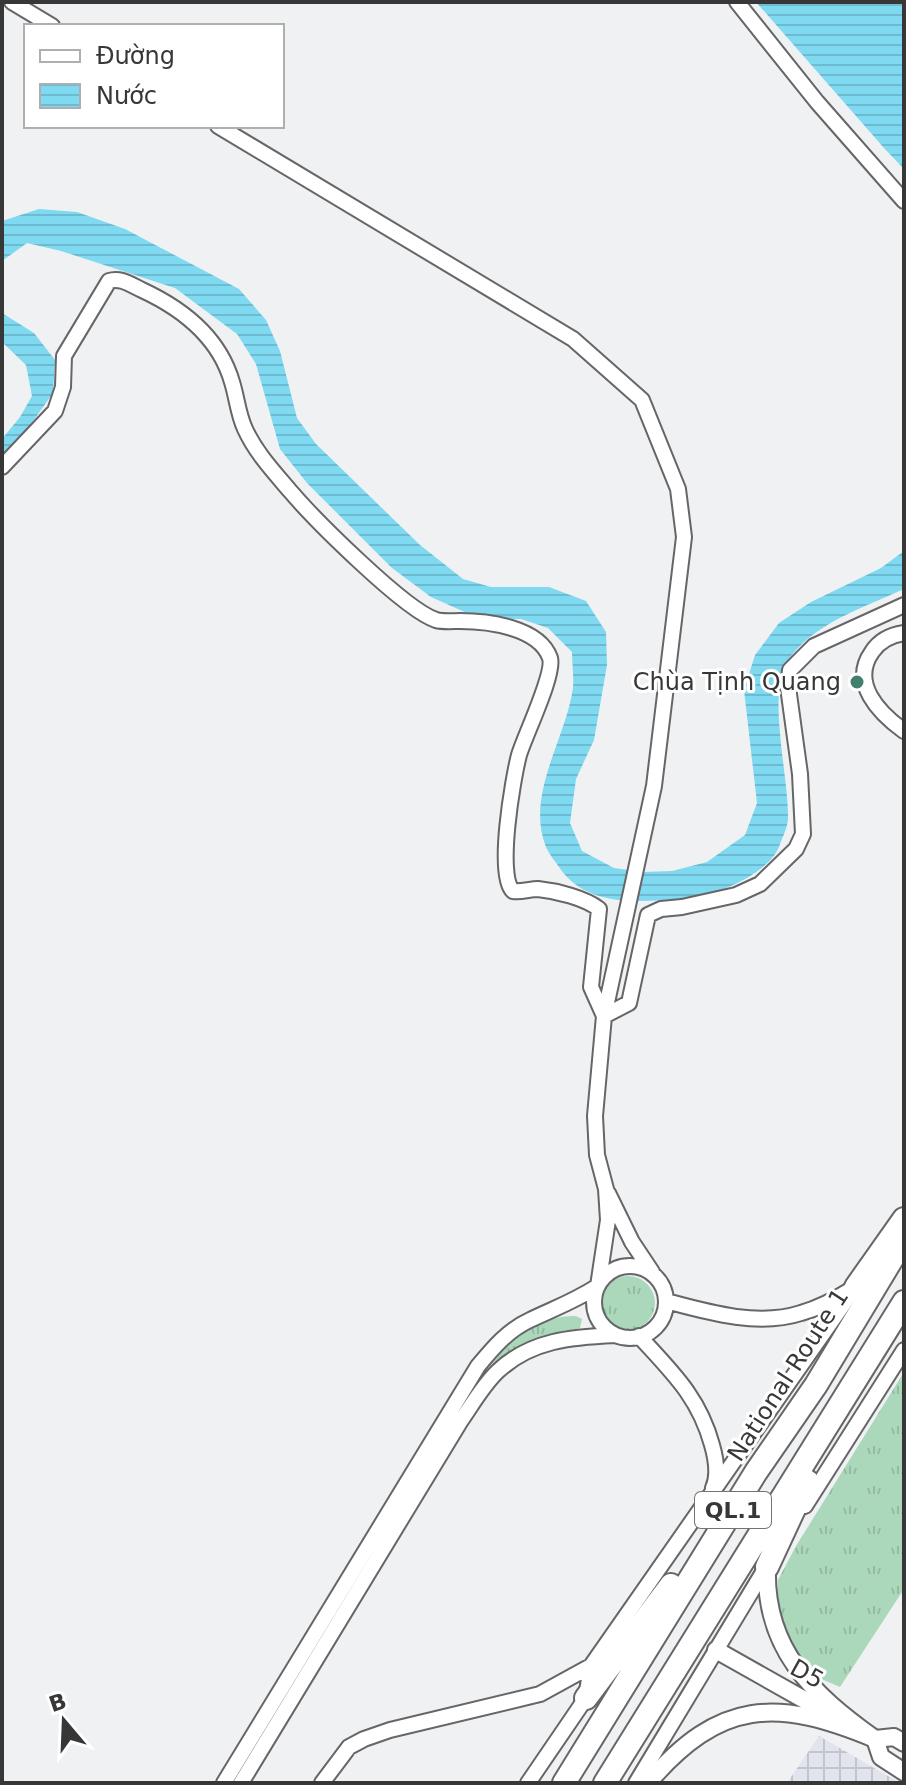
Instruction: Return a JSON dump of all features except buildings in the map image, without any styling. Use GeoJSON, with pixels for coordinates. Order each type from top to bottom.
{"type":"FeatureCollection","features":[{"type":"Feature","properties":{"kind":"highway"},"geometry":{"type":"LineString","coordinates":[[856,1287],[904,1219]]}},
{"type":"Feature","properties":{"kind":"highway","name":"National Route 1"},"geometry":{"type":"LineString","coordinates":[[564,1783],[756,1472],[816,1385],[904,1239]]}},
{"type":"Feature","properties":{"kind":"highway","name":"QL.1"},"geometry":{"type":"LineString","coordinates":[[605,1783],[904,1302]]}},
{"type":"Feature","properties":{"kind":"highway"},"geometry":{"type":"LineString","coordinates":[[767,1567],[850,1389]]}},
{"type":"Feature","properties":{"kind":"highway"},"geometry":{"type":"LineString","coordinates":[[586,1698],[756,1472]]}},
{"type":"Feature","properties":{"kind":"street"},"geometry":{"type":"LineString","coordinates":[[12,2],[49,24]]}},
{"type":"Feature","properties":{"kind":"street"},"geometry":{"type":"LineString","coordinates":[[737,2],[809,92],[904,201]]}},
{"type":"Feature","properties":{"kind":"street"},"geometry":{"type":"LineString","coordinates":[[221,128],[573,339],[642,400],[678,489],[684,537],[654,786],[604,1016],[595,1116],[597,1155],[606,1189],[608,1220],[598,1286]]}},
{"type":"Feature","properties":{"kind":"street"},"geometry":{"type":"LineString","coordinates":[[2,467],[55,411],[63,387],[64,356],[109,281],[119,280],[155,297],[195,322],[222,358],[244,427],[262,458],[335,537],[412,606],[432,618],[507,626],[531,637],[547,653],[551,670],[519,754],[512,790],[506,850],[508,885],[513,891],[536,889],[556,893],[599,909],[601,914],[591,987],[604,1016]]}},
{"type":"Feature","properties":{"kind":"street"},"geometry":{"type":"LineString","coordinates":[[604,1016],[629,1003],[648,915],[661,909],[736,895],[760,884],[796,849],[803,834],[800,774],[788,687],[790,670],[814,646],[904,605]]}},
{"type":"Feature","properties":{"kind":"street"},"geometry":{"type":"LineString","coordinates":[[904,633],[881,642],[864,669],[867,691],[874,704],[904,731]]}},
{"type":"Feature","properties":{"kind":"street"},"geometry":{"type":"LineString","coordinates":[[241,1783],[460,1422],[496,1373],[536,1346],[568,1337],[639,1336],[650,1332],[658,1323],[666,1301],[657,1279],[632,1242],[606,1189]]}},
{"type":"Feature","properties":{"kind":"street"},"geometry":{"type":"LineString","coordinates":[[322,1783],[349,1747],[364,1739],[540,1694],[591,1666],[856,1287],[904,1208]]}},
{"type":"Feature","properties":{"kind":"street"},"geometry":{"type":"LineString","coordinates":[[615,1335],[598,1319],[594,1297],[604,1276],[625,1266],[648,1271],[657,1279]]}},
{"type":"Feature","properties":{"kind":"street"},"geometry":{"type":"LineString","coordinates":[[224,1783],[478,1366],[501,1339],[528,1320],[568,1304],[598,1286]]}},
{"type":"Feature","properties":{"kind":"street"},"geometry":{"type":"LineString","coordinates":[[666,1301],[713,1313],[767,1318],[798,1315],[825,1305],[856,1287]]}},
{"type":"Feature","properties":{"kind":"street"},"geometry":{"type":"LineString","coordinates":[[639,1336],[688,1390],[700,1408],[716,1458],[716,1482],[709,1500]]}},
{"type":"Feature","properties":{"kind":"street"},"geometry":{"type":"LineString","coordinates":[[636,1783],[904,1350]]}},
{"type":"Feature","properties":{"kind":"street"},"geometry":{"type":"LineString","coordinates":[[767,1567],[767,1603],[778,1637],[794,1663],[821,1696],[875,1739],[881,1757],[904,1772]]}},
{"type":"Feature","properties":{"kind":"street","name":"D5"},"geometry":{"type":"LineString","coordinates":[[716,1650],[875,1739]]}},
{"type":"Feature","properties":{"kind":"street"},"geometry":{"type":"LineString","coordinates":[[528,1783],[586,1698],[591,1666]]}},
{"type":"Feature","properties":{"kind":"street"},"geometry":{"type":"LineString","coordinates":[[648,1783],[671,1756],[702,1732],[728,1720],[764,1712],[800,1715],[875,1739],[899,1740]]}},
{"type":"Feature","properties":{"kind":"shaded area"},"geometry":{"type":"Polygon","coordinates":[[[819,1736],[900,1783],[787,1783],[819,1736]]]}},
{"type":"Feature","properties":{"kind":"green space"},"geometry":{"type":"Polygon","coordinates":[[[628,1276],[647,1284],[655,1303],[647,1322],[628,1330],[609,1322],[601,1303],[609,1284],[628,1276]]]}},
{"type":"Feature","properties":{"kind":"green space"},"geometry":{"type":"Polygon","coordinates":[[[576,1316],[582,1319],[580,1328],[545,1337],[520,1348],[475,1391],[492,1364],[515,1339],[543,1322],[576,1316]]]}},
{"type":"Feature","properties":{"kind":"green space"},"geometry":{"type":"Polygon","coordinates":[[[904,1372],[904,1589],[840,1687],[819,1678],[800,1658],[786,1634],[777,1605],[778,1580],[904,1372]]]}},
{"type":"Feature","properties":{"kind":"water"},"geometry":{"type":"Polygon","coordinates":[[[756,2],[904,2],[904,169],[884,148],[756,2]]]}},
{"type":"Feature","properties":{"kind":"water"},"geometry":{"type":"Polygon","coordinates":[[[39,209],[77,212],[125,229],[239,289],[266,320],[280,351],[297,418],[316,444],[420,545],[463,579],[491,587],[549,587],[586,601],[606,632],[607,665],[594,740],[576,779],[570,823],[582,851],[614,868],[643,872],[672,871],[707,862],[745,835],[757,803],[744,690],[755,655],[779,623],[811,602],[881,568],[904,551],[904,589],[824,627],[797,649],[781,676],[780,737],[788,818],[773,857],[739,882],[712,893],[687,898],[617,900],[585,890],[571,881],[546,847],[540,807],[543,787],[573,688],[572,652],[548,628],[521,619],[478,618],[431,597],[392,568],[307,483],[280,449],[256,364],[237,334],[175,288],[27,243],[2,261],[2,221],[39,209]]]}},
{"type":"Feature","properties":{"kind":"water"},"geometry":{"type":"Polygon","coordinates":[[[2,313],[34,333],[55,360],[53,393],[2,465],[2,439],[32,396],[26,365],[2,342],[2,313]]]}},
{"type":"Feature","properties":{"kind":"place","name":"Chùa Tịnh Quang"},"geometry":{"type":"Point","coordinates":[857,682]}}]}
